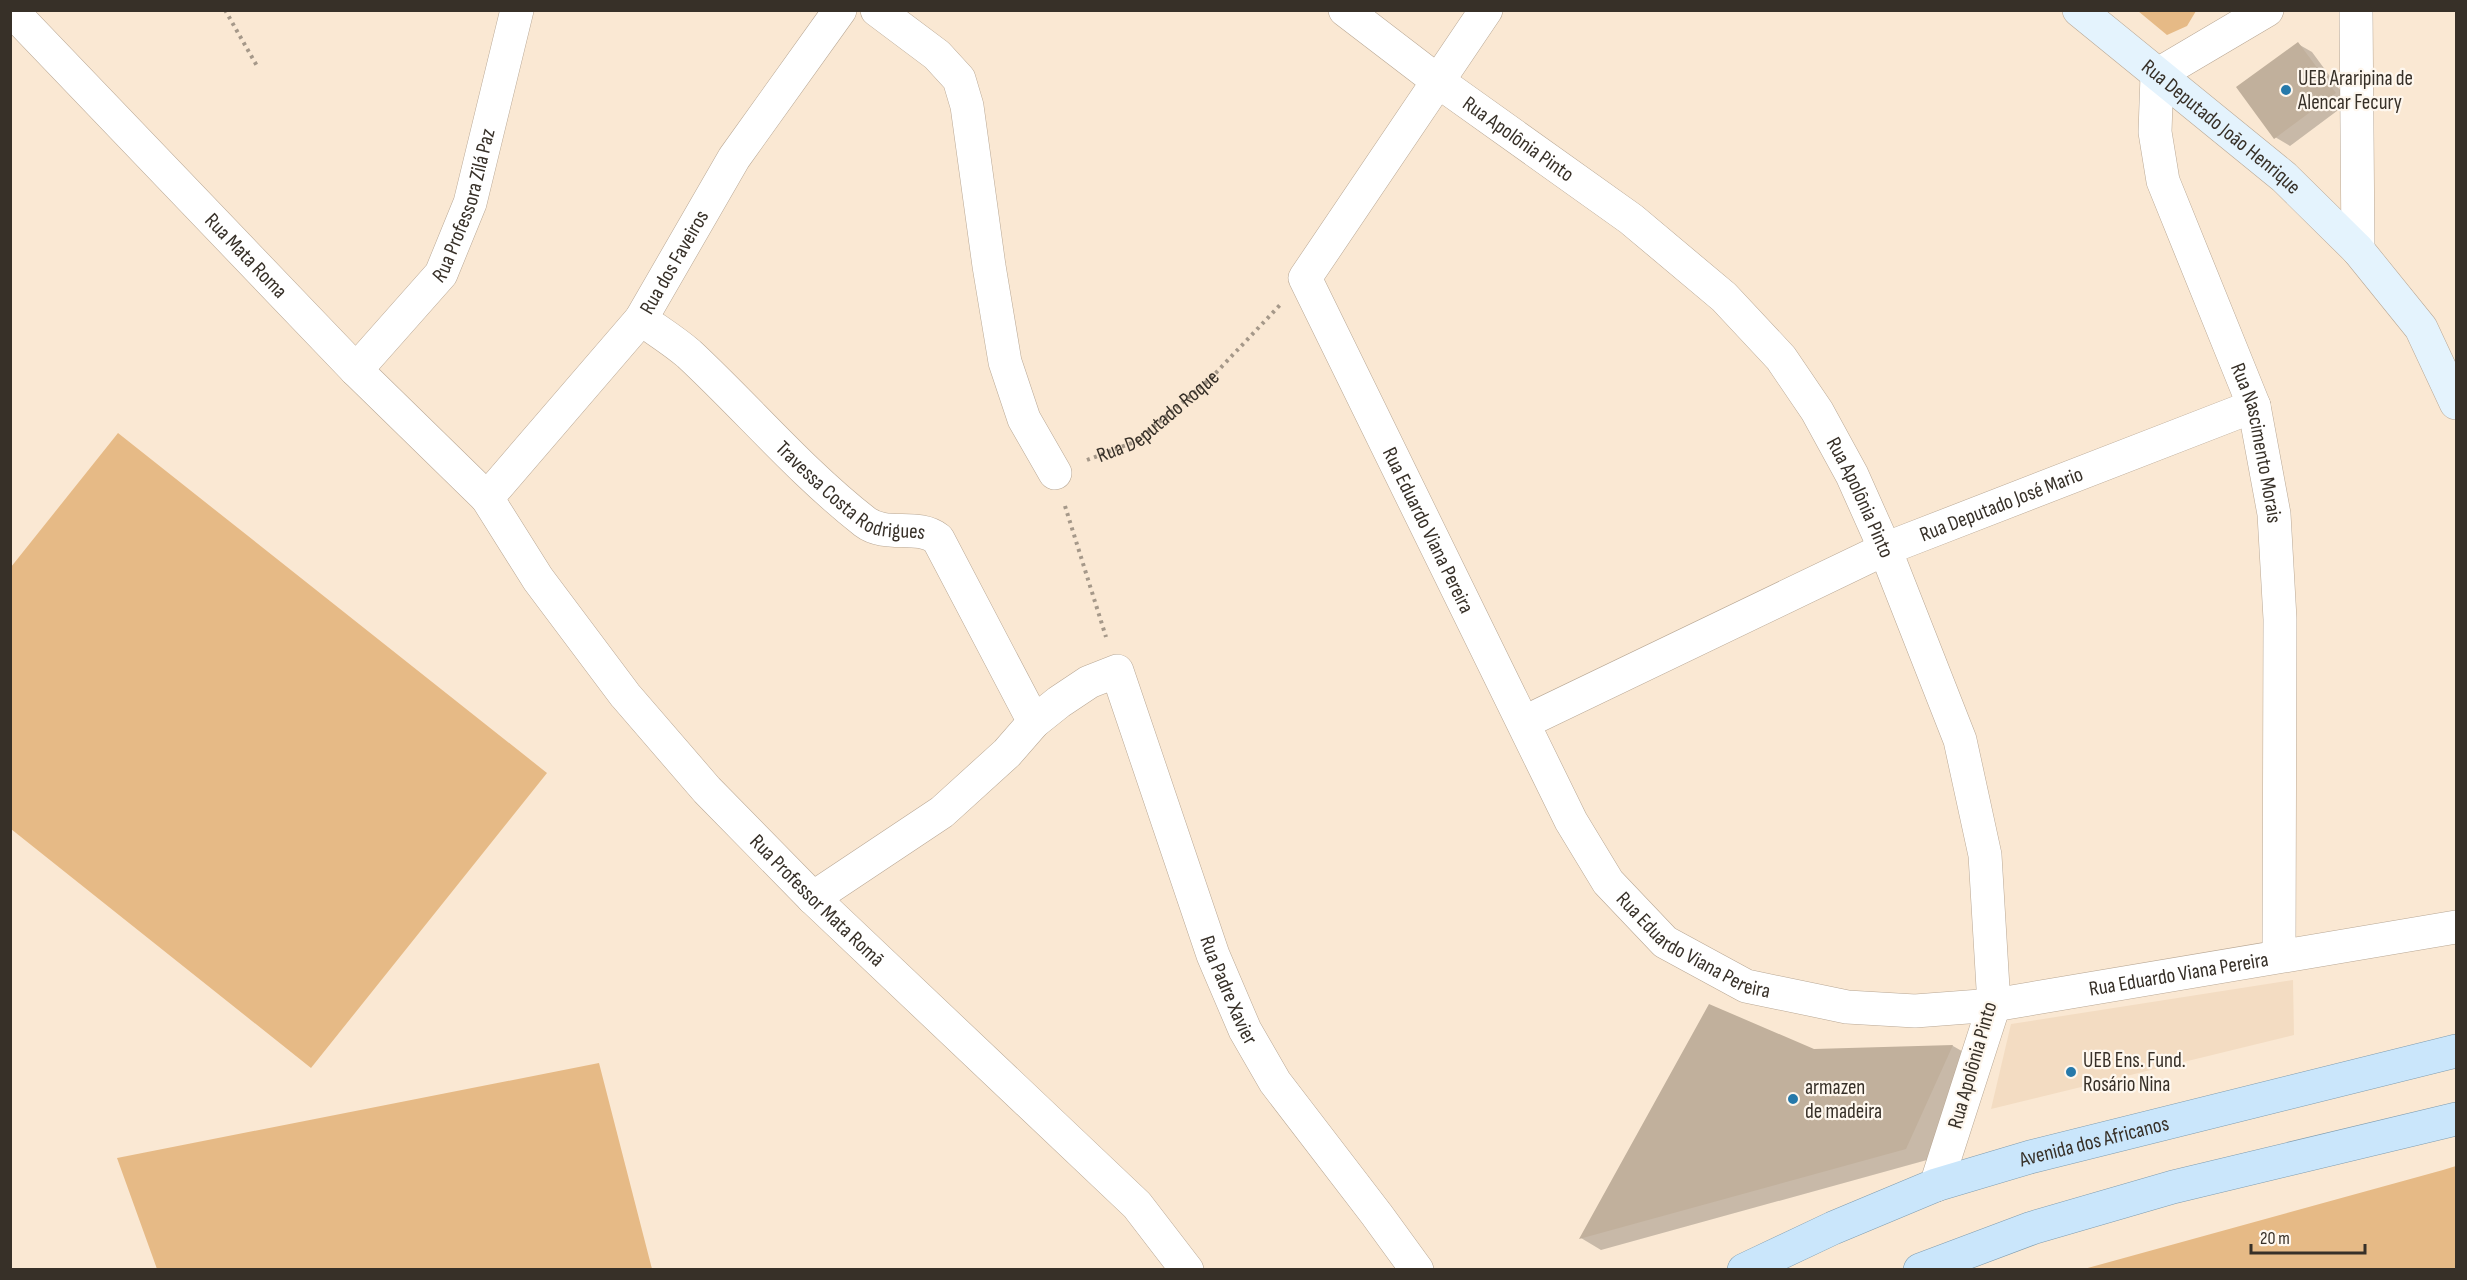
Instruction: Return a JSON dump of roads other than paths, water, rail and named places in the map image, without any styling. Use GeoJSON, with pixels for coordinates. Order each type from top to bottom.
{"type":"FeatureCollection","features":[{"type":"Feature","properties":{"kind":"main road","name":"Rua Deputado João Henrique"},"geometry":{"type":"LineString","coordinates":[[2079,10],[2284,177],[2358,250],[2421,328],[2457,403]]}},
{"type":"Feature","properties":{"kind":"main road","name":"Avenida dos Africanos"},"geometry":{"type":"LineString","coordinates":[[1744,1269],[1833,1228],[1936,1185],[2030,1157],[2457,1051]]}},
{"type":"Feature","properties":{"kind":"main road"},"geometry":{"type":"LineString","coordinates":[[1920,1269],[2032,1228],[2173,1187],[2457,1119]]}},
{"type":"Feature","properties":{"kind":"street","name":"Rua Mata Roma"},"geometry":{"type":"LineString","coordinates":[[11,10],[356,370],[487,498]]}},
{"type":"Feature","properties":{"kind":"street","name":"Rua Professora Zilá Paz"},"geometry":{"type":"LineString","coordinates":[[356,370],[441,274],[470,203],[517,10]]}},
{"type":"Feature","properties":{"kind":"street","name":"Rua dos Faveiros"},"geometry":{"type":"LineString","coordinates":[[487,498],[641,318],[734,158],[840,10]]}},
{"type":"Feature","properties":{"kind":"street"},"geometry":{"type":"LineString","coordinates":[[877,10],[937,55],[959,79],[967,106],[1005,362],[1024,419],[1054,473]]}},
{"type":"Feature","properties":{"kind":"street","name":"Rua Apolônia Pinto"},"geometry":{"type":"LineString","coordinates":[[1345,10],[1439,82],[1631,219],[1724,297],[1781,358],[1817,411],[1852,475],[1885,549],[1959,740],[1985,855],[1994,1005],[1936,1185]]}},
{"type":"Feature","properties":{"kind":"street"},"geometry":{"type":"LineString","coordinates":[[1439,82],[1485,10]]}},
{"type":"Feature","properties":{"kind":"street"},"geometry":{"type":"LineString","coordinates":[[2356,10],[2358,250]]}},
{"type":"Feature","properties":{"kind":"street"},"geometry":{"type":"LineString","coordinates":[[2157,75],[2260,12]]}},
{"type":"Feature","properties":{"kind":"street","name":"Rua Nascimento Morais"},"geometry":{"type":"LineString","coordinates":[[2157,75],[2155,132],[2163,181],[2254,406],[2274,514],[2280,619],[2279,956]]}},
{"type":"Feature","properties":{"kind":"street","name":"Rua Eduardo Viana Pereira"},"geometry":{"type":"LineString","coordinates":[[1439,82],[1305,278],[1525,722],[1571,821],[1608,882],[1665,942],[1746,986],[1847,1007],[1915,1011],[1994,1005],[2457,927]]}},
{"type":"Feature","properties":{"kind":"street","name":"Travessa Costa Rodrigues"},"geometry":{"type":"LineString","coordinates":[[641,318],[687,352],[795,459],[867,524],[887,530],[930,532],[938,539],[1034,722]]}},
{"type":"Feature","properties":{"kind":"street","name":"Rua Deputado José Mario"},"geometry":{"type":"LineString","coordinates":[[1525,722],[1885,549],[2254,406]]}},
{"type":"Feature","properties":{"kind":"street","name":"Rua Professor Mata Romã"},"geometry":{"type":"LineString","coordinates":[[487,498],[538,579],[625,694],[707,790],[813,898],[1137,1205],[1187,1269]]}},
{"type":"Feature","properties":{"kind":"street","name":"Rua Padre Xavier"},"geometry":{"type":"LineString","coordinates":[[1034,722],[1089,682],[1117,670],[1214,955],[1245,1030],[1275,1082],[1417,1269]]}},
{"type":"Feature","properties":{"kind":"street"},"geometry":{"type":"LineString","coordinates":[[813,898],[942,812],[1007,753],[1034,722]]}},
{"type":"Feature","properties":{"kind":"place","name":"UEB Araripina de Alencar Fecury"},"geometry":{"type":"Point","coordinates":[2286,90]}},
{"type":"Feature","properties":{"kind":"place","name":"UEB Ens. Fund. Rosário Nina"},"geometry":{"type":"Point","coordinates":[2071,1072]}},
{"type":"Feature","properties":{"kind":"place","name":"armazen de madeira"},"geometry":{"type":"Point","coordinates":[1793,1099]}}]}
